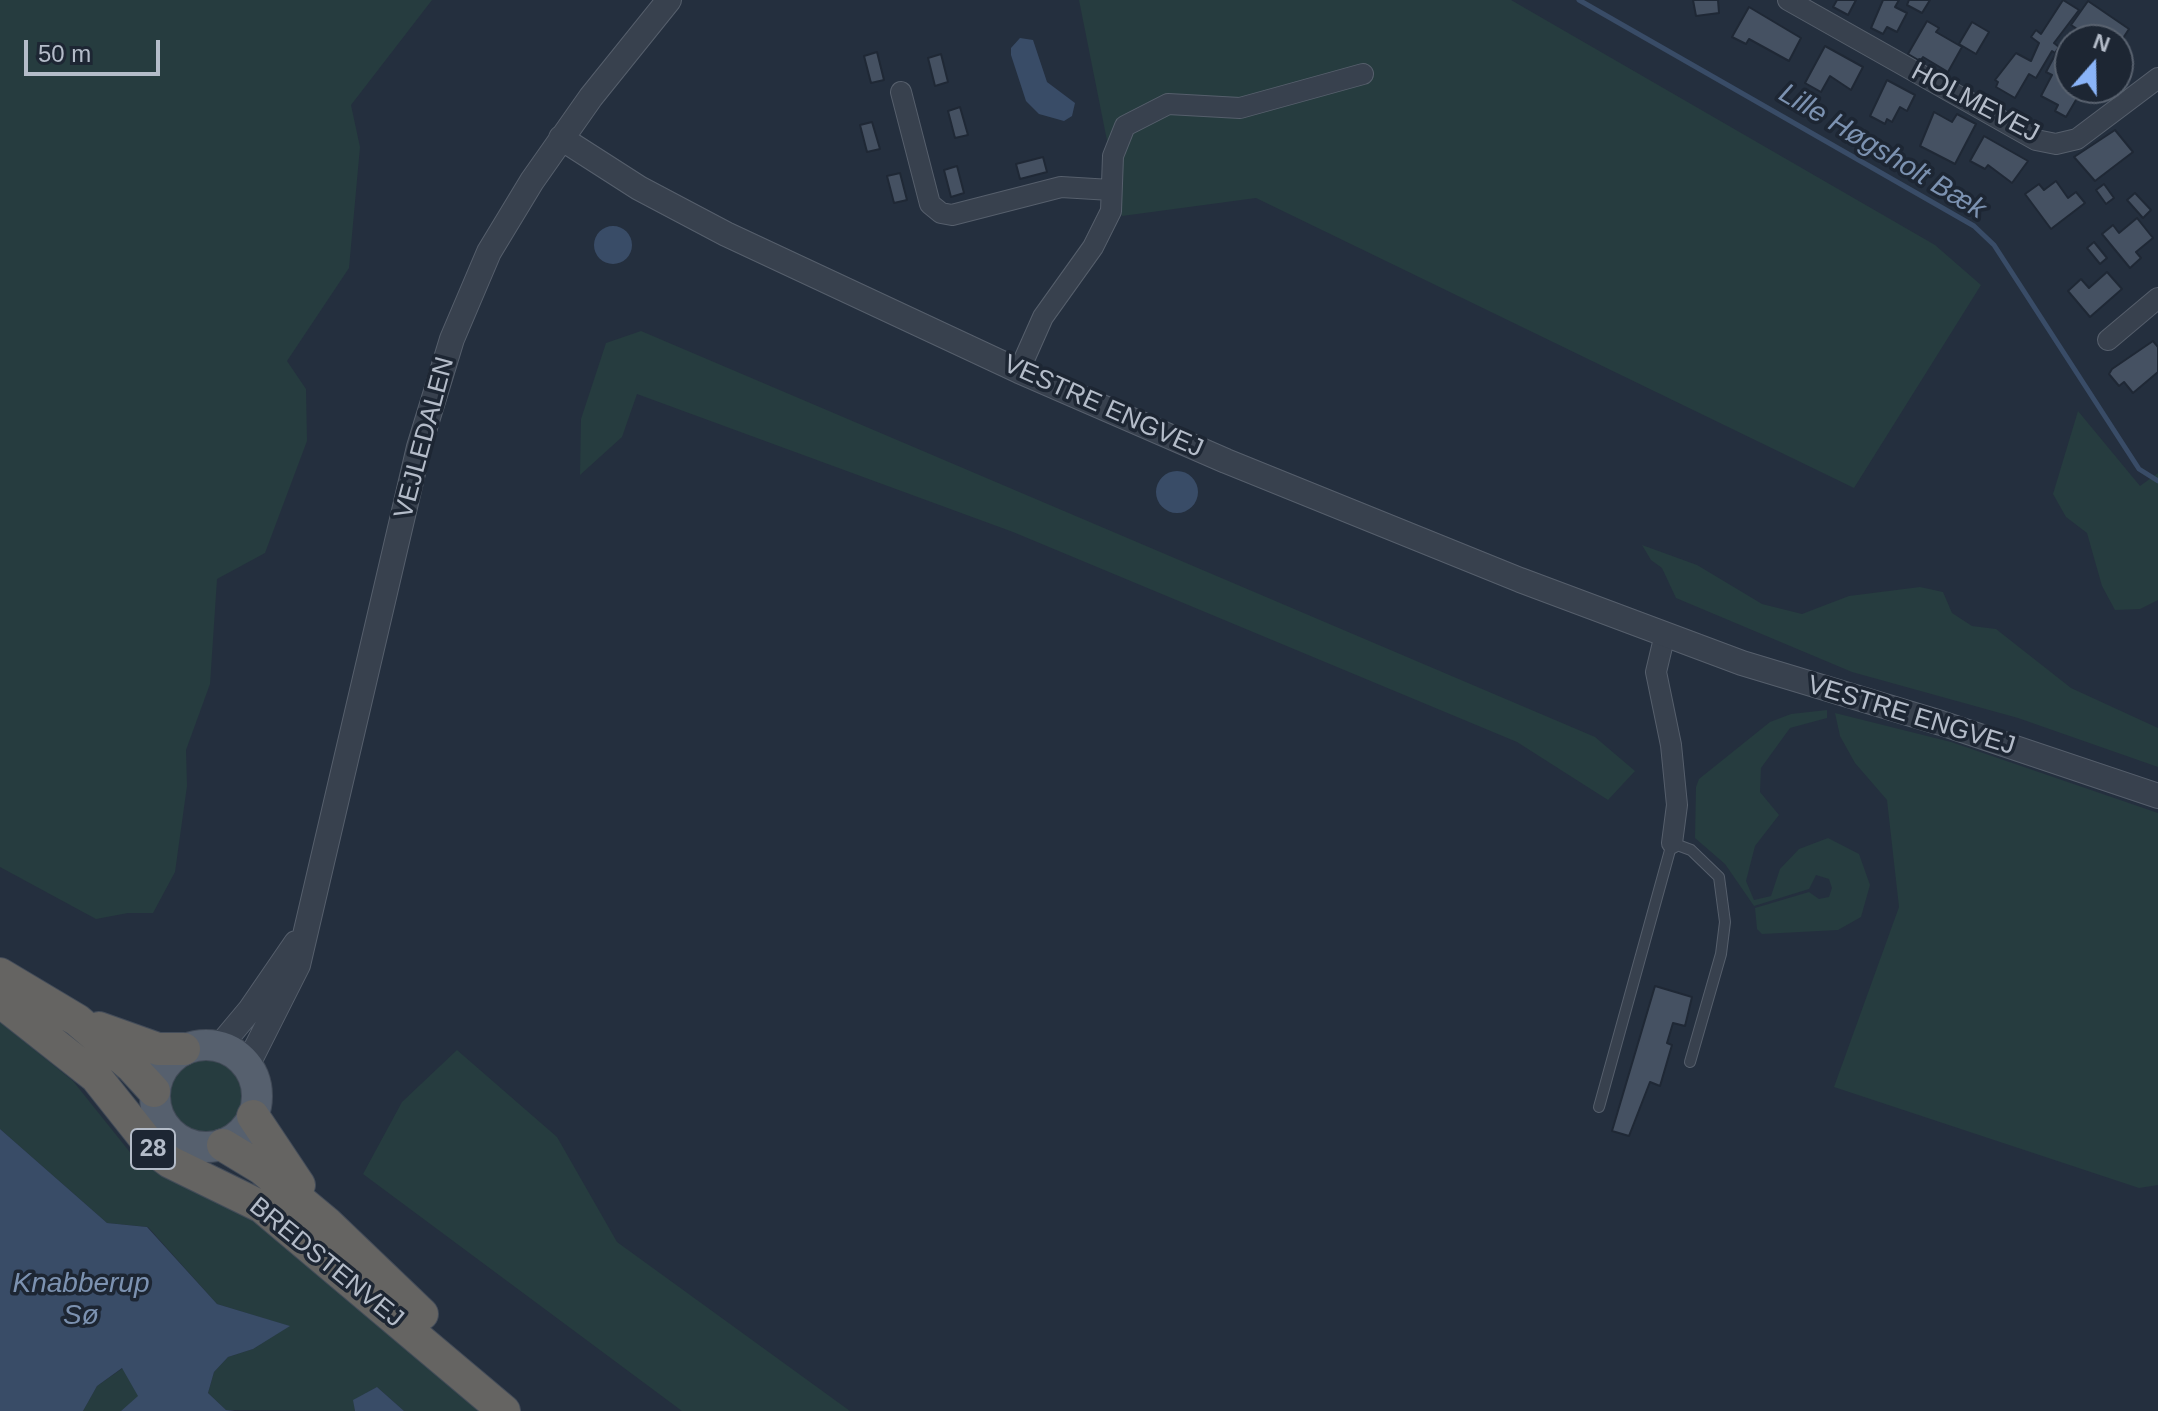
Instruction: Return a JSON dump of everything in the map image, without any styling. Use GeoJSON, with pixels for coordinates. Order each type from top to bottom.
{"type":"FeatureCollection","features":[{"type":"Feature","properties":{"kind":"highway","name":"28"},"geometry":{"type":"LineString","coordinates":[[0,974],[77,1020],[131,1066],[154,1091]]}},
{"type":"Feature","properties":{"kind":"highway","name":"BREDSTENVEJ"},"geometry":{"type":"LineString","coordinates":[[0,1001],[96,1077],[154,1150],[170,1162],[230,1189],[269,1213],[504,1411]]}},
{"type":"Feature","properties":{"kind":"highway","name":"28"},"geometry":{"type":"LineString","coordinates":[[77,1020],[158,1049],[184,1049]]}},
{"type":"Feature","properties":{"kind":"highway","name":"BREDSTENVEJ"},"geometry":{"type":"LineString","coordinates":[[253,1116],[327,1223]]}},
{"type":"Feature","properties":{"kind":"highway","name":"BREDSTENVEJ"},"geometry":{"type":"LineString","coordinates":[[223,1145],[261,1168],[327,1223],[527,1411]]}},
{"type":"Feature","properties":{"kind":"main road","name":"28"},"geometry":{"type":"LineString","coordinates":[[219,1047],[207,1045],[184,1049],[164,1066],[154,1091],[162,1124],[179,1140],[200,1147],[223,1145]]}},
{"type":"Feature","properties":{"kind":"main road"},"geometry":{"type":"LineString","coordinates":[[219,1047],[239,1057],[247,1066],[257,1095],[253,1116],[246,1128],[223,1145]]}},
{"type":"Feature","properties":{"kind":"street","name":"VEJLEDALEN"},"geometry":{"type":"LineString","coordinates":[[247,1066],[298,965],[419,447],[452,339],[489,252],[561,138],[669,0]]}},
{"type":"Feature","properties":{"kind":"street","name":"HOLMEVEJ"},"geometry":{"type":"LineString","coordinates":[[1788,0],[2036,140],[2056,144],[2077,139],[2158,78]]}},
{"type":"Feature","properties":{"kind":"street"},"geometry":{"type":"LineString","coordinates":[[1019,371],[1055,297],[1093,247],[1111,211],[1113,156],[1125,126],[1142,114],[1168,104],[1240,108],[1363,74]]}},
{"type":"Feature","properties":{"kind":"street"},"geometry":{"type":"LineString","coordinates":[[901,92],[930,204],[941,213],[952,215],[1061,187],[1111,190]]}},
{"type":"Feature","properties":{"kind":"street","name":"VESTRE ENGVEJ"},"geometry":{"type":"LineString","coordinates":[[561,138],[639,188],[726,234],[1019,371],[1226,461],[1520,580],[1806,685],[1941,723],[2158,796]]}},
{"type":"Feature","properties":{"kind":"street"},"geometry":{"type":"LineString","coordinates":[[2108,340],[2158,298]]}},
{"type":"Feature","properties":{"kind":"street"},"geometry":{"type":"LineString","coordinates":[[1665,634],[1656,672],[1671,745],[1677,805],[1672,843]]}},
{"type":"Feature","properties":{"kind":"street","name":"VEJLEDALEN"},"geometry":{"type":"LineString","coordinates":[[219,1047],[265,990],[304,931]]}},
{"type":"Feature","properties":{"kind":"lane"},"geometry":{"type":"LineString","coordinates":[[1599,1107],[1672,843],[1691,850],[1719,877],[1725,922],[1721,954],[1690,1062]]}},
{"type":"Feature","properties":{"kind":"green space"},"geometry":{"type":"Polygon","coordinates":[[[0,0],[432,0],[351,105],[360,147],[349,268],[287,361],[306,389],[307,441],[265,553],[217,579],[210,684],[186,750],[187,786],[175,872],[153,913],[128,913],[96,919],[0,867],[0,0]]]}},
{"type":"Feature","properties":{"kind":"green space"},"geometry":{"type":"Polygon","coordinates":[[[1079,0],[1511,0],[1935,245],[1981,285],[1854,488],[1256,198],[1122,216],[1079,0]]]}},
{"type":"Feature","properties":{"kind":"green space"},"geometry":{"type":"Polygon","coordinates":[[[641,331],[1595,737],[1635,771],[1608,800],[1517,742],[1013,532],[637,394],[622,437],[580,475],[581,419],[606,343],[641,331]]]}},
{"type":"Feature","properties":{"kind":"green space"},"geometry":{"type":"Polygon","coordinates":[[[2078,411],[2140,486],[2158,473],[2158,600],[2140,609],[2115,610],[2102,586],[2087,533],[2066,517],[2053,494],[2078,411]]]}},
{"type":"Feature","properties":{"kind":"green space"},"geometry":{"type":"Polygon","coordinates":[[[1642,545],[1697,565],[1762,604],[1802,614],[1849,596],[1920,587],[1943,592],[1952,613],[1972,626],[1996,629],[2071,688],[2158,728],[2158,767],[2018,718],[1852,672],[1676,598],[1662,568],[1651,560],[1642,545]]]}},
{"type":"Feature","properties":{"kind":"green space"},"geometry":{"type":"Polygon","coordinates":[[[1827,710],[1827,718],[1790,728],[1761,768],[1760,792],[1779,815],[1755,846],[1746,881],[1754,900],[1771,896],[1780,869],[1799,849],[1828,838],[1859,854],[1870,885],[1861,917],[1838,930],[1762,934],[1757,929],[1755,908],[1809,892],[1819,899],[1829,897],[1832,888],[1829,879],[1816,875],[1809,889],[1754,906],[1725,864],[1695,838],[1696,787],[1699,779],[1770,722],[1791,714],[1827,710]]]}},
{"type":"Feature","properties":{"kind":"green space"},"geometry":{"type":"Polygon","coordinates":[[[1835,713],[1951,742],[2158,813],[2158,1185],[2139,1188],[1834,1087],[1899,907],[1887,800],[1855,763],[1840,736],[1835,713]]]}},
{"type":"Feature","properties":{"kind":"green space"},"geometry":{"type":"Polygon","coordinates":[[[0,1022],[73,1081],[137,1161],[181,1184],[245,1210],[490,1411],[404,1411],[377,1387],[354,1400],[355,1411],[226,1410],[208,1393],[214,1372],[228,1357],[253,1349],[289,1326],[217,1304],[148,1227],[107,1223],[0,1129],[0,1022]]]}},
{"type":"Feature","properties":{"kind":"green space"},"geometry":{"type":"Polygon","coordinates":[[[457,1050],[557,1137],[617,1242],[850,1411],[682,1411],[363,1174],[402,1102],[457,1050]]]}},
{"type":"Feature","properties":{"kind":"green space"},"geometry":{"type":"Polygon","coordinates":[[[206,1057],[221,1060],[234,1068],[242,1081],[245,1096],[242,1111],[234,1124],[221,1132],[206,1135],[191,1132],[178,1124],[170,1111],[167,1096],[170,1081],[178,1068],[191,1060],[206,1057]]]}},
{"type":"Feature","properties":{"kind":"green space"},"geometry":{"type":"Polygon","coordinates":[[[123,1368],[139,1396],[121,1411],[83,1411],[97,1386],[123,1368]]]}},
{"type":"Feature","properties":{"kind":"water"},"geometry":{"type":"Polygon","coordinates":[[[1020,38],[1033,40],[1047,82],[1075,103],[1072,116],[1064,121],[1039,114],[1026,101],[1011,55],[1011,48],[1020,38]]]}},
{"type":"Feature","properties":{"kind":"water"},"geometry":{"type":"Polygon","coordinates":[[[613,226],[626,232],[632,245],[626,258],[613,264],[600,258],[594,245],[600,232],[613,226]]]}},
{"type":"Feature","properties":{"kind":"water"},"geometry":{"type":"Polygon","coordinates":[[[1177,471],[1192,477],[1198,492],[1192,507],[1177,513],[1162,507],[1156,492],[1162,477],[1177,471]]]}},
{"type":"Feature","properties":{"kind":"water","name":"Knabberup Sø"},"geometry":{"type":"Polygon","coordinates":[[[0,1129],[107,1223],[147,1227],[217,1304],[290,1326],[253,1349],[228,1357],[214,1372],[208,1393],[226,1410],[235,1411],[121,1411],[138,1396],[122,1368],[97,1386],[83,1411],[0,1411],[0,1129]]]}},
{"type":"Feature","properties":{"kind":"water"},"geometry":{"type":"Polygon","coordinates":[[[377,1387],[404,1411],[355,1411],[353,1400],[377,1387]]]}},
{"type":"Feature","properties":{"kind":"building"},"geometry":{"type":"Polygon","coordinates":[[[1693,0],[1718,0],[1719,13],[1696,16],[1693,0]]]}},
{"type":"Feature","properties":{"kind":"building"},"geometry":{"type":"Polygon","coordinates":[[[1837,0],[1856,0],[1848,15],[1833,7],[1837,0]]]}},
{"type":"Feature","properties":{"kind":"building"},"geometry":{"type":"Polygon","coordinates":[[[1883,0],[1899,0],[1895,7],[1907,13],[1897,32],[1887,27],[1883,34],[1871,28],[1883,0]]]}},
{"type":"Feature","properties":{"kind":"building"},"geometry":{"type":"Polygon","coordinates":[[[1909,0],[1930,0],[1922,13],[1907,5],[1909,0]]]}},
{"type":"Feature","properties":{"kind":"building"},"geometry":{"type":"Polygon","coordinates":[[[2063,0],[2079,10],[2068,24],[2054,24],[2054,52],[2052,51],[2036,78],[2029,74],[2015,98],[1996,87],[1998,82],[1995,80],[2016,53],[2031,61],[2039,43],[2031,37],[2036,30],[2041,34],[2063,0]]]}},
{"type":"Feature","properties":{"kind":"building"},"geometry":{"type":"Polygon","coordinates":[[[2088,1],[2122,24],[2072,24],[2088,1]]]}},
{"type":"Feature","properties":{"kind":"building"},"geometry":{"type":"Polygon","coordinates":[[[1749,7],[1801,38],[1789,61],[1749,39],[1746,44],[1732,37],[1749,7]]]}},
{"type":"Feature","properties":{"kind":"building"},"geometry":{"type":"Polygon","coordinates":[[[1927,21],[1939,28],[1936,32],[1962,47],[1948,72],[1923,57],[1920,61],[1908,54],[1927,21]]]}},
{"type":"Feature","properties":{"kind":"building"},"geometry":{"type":"Polygon","coordinates":[[[1972,22],[1989,32],[1976,54],[1959,44],[1972,22]]]}},
{"type":"Feature","properties":{"kind":"building"},"geometry":{"type":"Polygon","coordinates":[[[1825,46],[1863,67],[1851,90],[1830,76],[1821,92],[1805,83],[1825,46]]]}},
{"type":"Feature","properties":{"kind":"building"},"geometry":{"type":"Polygon","coordinates":[[[877,52],[884,80],[871,83],[864,56],[877,52]]]}},
{"type":"Feature","properties":{"kind":"building"},"geometry":{"type":"Polygon","coordinates":[[[941,54],[948,82],[935,86],[928,58],[941,54]]]}},
{"type":"Feature","properties":{"kind":"building"},"geometry":{"type":"Polygon","coordinates":[[[2054,57],[2054,103],[2041,96],[2052,75],[2046,72],[2054,57]]]}},
{"type":"Feature","properties":{"kind":"building"},"geometry":{"type":"Polygon","coordinates":[[[1887,80],[1915,95],[1907,111],[1900,107],[1892,122],[1887,119],[1885,124],[1870,116],[1887,80]]]}},
{"type":"Feature","properties":{"kind":"building"},"geometry":{"type":"Polygon","coordinates":[[[2074,104],[2066,117],[2055,111],[2058,105],[2074,104]]]}},
{"type":"Feature","properties":{"kind":"building"},"geometry":{"type":"Polygon","coordinates":[[[960,107],[968,135],[955,138],[948,111],[960,107]]]}},
{"type":"Feature","properties":{"kind":"building"},"geometry":{"type":"Polygon","coordinates":[[[1934,112],[1952,122],[1957,114],[1976,124],[1955,164],[1920,146],[1934,112]]]}},
{"type":"Feature","properties":{"kind":"building"},"geometry":{"type":"Polygon","coordinates":[[[872,122],[880,149],[867,152],[860,125],[872,122]]]}},
{"type":"Feature","properties":{"kind":"building"},"geometry":{"type":"Polygon","coordinates":[[[2115,130],[2133,152],[2095,181],[2074,157],[2115,130]]]}},
{"type":"Feature","properties":{"kind":"building"},"geometry":{"type":"Polygon","coordinates":[[[1984,136],[2028,161],[2012,183],[1988,165],[1985,169],[1970,161],[1984,136]]]}},
{"type":"Feature","properties":{"kind":"building"},"geometry":{"type":"Polygon","coordinates":[[[1043,157],[1047,172],[1020,179],[1016,164],[1043,157]]]}},
{"type":"Feature","properties":{"kind":"building"},"geometry":{"type":"Polygon","coordinates":[[[957,166],[964,193],[951,197],[944,170],[957,166]]]}},
{"type":"Feature","properties":{"kind":"building"},"geometry":{"type":"Polygon","coordinates":[[[900,173],[907,200],[894,203],[887,176],[900,173]]]}},
{"type":"Feature","properties":{"kind":"building"},"geometry":{"type":"Polygon","coordinates":[[[2056,181],[2068,198],[2076,192],[2085,203],[2051,229],[2025,194],[2039,184],[2044,190],[2056,181]]]}},
{"type":"Feature","properties":{"kind":"building"},"geometry":{"type":"Polygon","coordinates":[[[2104,184],[2114,198],[2106,204],[2096,190],[2104,184]]]}},
{"type":"Feature","properties":{"kind":"building"},"geometry":{"type":"Polygon","coordinates":[[[2135,193],[2151,210],[2143,218],[2127,200],[2135,193]]]}},
{"type":"Feature","properties":{"kind":"building"},"geometry":{"type":"Polygon","coordinates":[[[2137,218],[2153,238],[2136,252],[2141,258],[2130,268],[2102,234],[2113,225],[2119,233],[2137,218]]]}},
{"type":"Feature","properties":{"kind":"building"},"geometry":{"type":"Polygon","coordinates":[[[2094,242],[2107,258],[2100,264],[2087,248],[2094,242]]]}},
{"type":"Feature","properties":{"kind":"building"},"geometry":{"type":"Polygon","coordinates":[[[2107,272],[2122,289],[2090,317],[2068,291],[2081,279],[2089,288],[2107,272]]]}},
{"type":"Feature","properties":{"kind":"building"},"geometry":{"type":"Polygon","coordinates":[[[2153,341],[2158,347],[2158,372],[2133,393],[2124,382],[2119,386],[2109,374],[2112,369],[2153,341]]]}},
{"type":"Feature","properties":{"kind":"building"},"geometry":{"type":"Polygon","coordinates":[[[1655,986],[1692,997],[1685,1026],[1673,1023],[1667,1043],[1672,1045],[1660,1086],[1650,1082],[1629,1136],[1612,1131],[1655,986]]]}},
{"type":"Feature","properties":{"kind":"waterway","name":"Lille Høgsholt Bæk"},"geometry":{"type":"LineString","coordinates":[[1579,0],[1974,226],[1994,245],[2139,469],[2158,481]]}}]}
